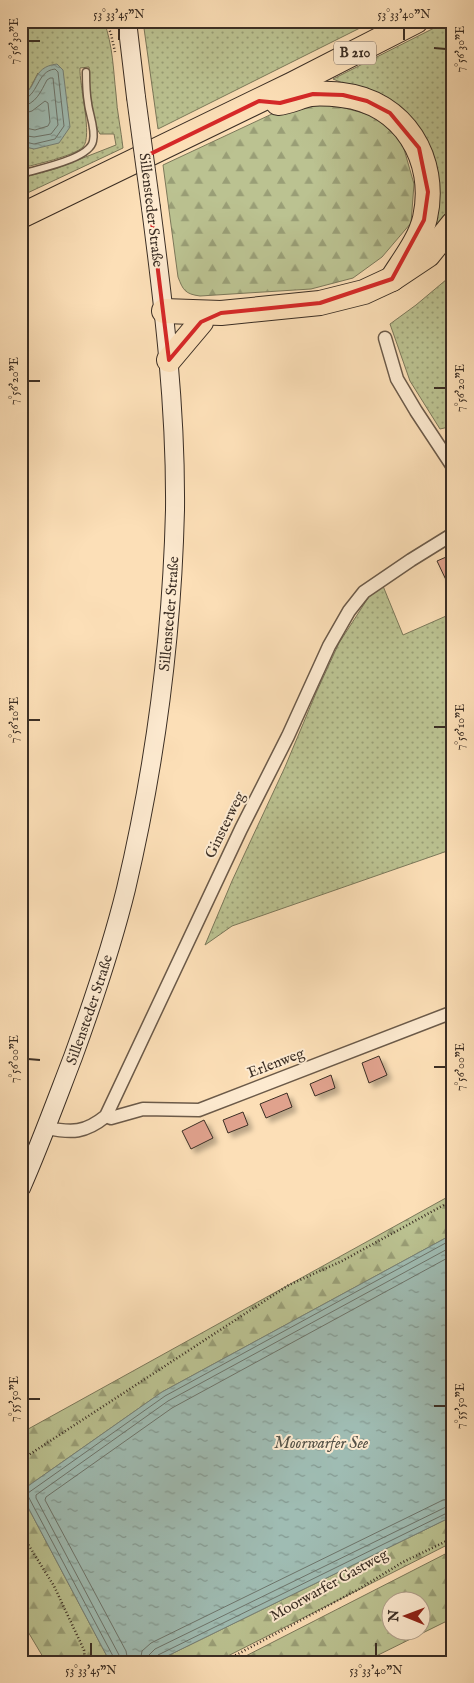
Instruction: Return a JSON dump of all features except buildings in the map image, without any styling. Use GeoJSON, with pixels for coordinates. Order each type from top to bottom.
{"type":"FeatureCollection","features":[{"type":"Feature","properties":{"kind":"highway","name":"B 210"},"geometry":{"type":"LineString","coordinates":[[21,216],[259,101],[416,21]]}},
{"type":"Feature","properties":{"kind":"highway"},"geometry":{"type":"LineString","coordinates":[[259,101],[280,103],[313,94],[343,95],[367,101],[390,113],[407,130],[419,148],[426,170],[428,192],[424,220],[416,239],[392,279]]}},
{"type":"Feature","properties":{"kind":"highway"},"geometry":{"type":"LineString","coordinates":[[21,206],[47,203]]}},
{"type":"Feature","properties":{"kind":"highway"},"geometry":{"type":"LineString","coordinates":[[165,318],[211,317],[320,303],[364,292],[392,279],[428,255],[453,224]]}},
{"type":"Feature","properties":{"kind":"highway"},"geometry":{"type":"LineString","coordinates":[[169,360],[211,317]]}},
{"type":"Feature","properties":{"kind":"street","name":"Sillensteder Straße"},"geometry":{"type":"LineString","coordinates":[[21,1188],[47,1128],[107,958],[126,889],[158,716],[168,628],[175,509],[173,414],[165,318],[127,21]]}},
{"type":"Feature","properties":{"kind":"street"},"geometry":{"type":"LineString","coordinates":[[386,338],[397,379],[453,467]]}},
{"type":"Feature","properties":{"kind":"street","name":"Ginsterweg"},"geometry":{"type":"LineString","coordinates":[[106,1116],[236,838],[349,611],[364,592],[410,560],[453,534]]}},
{"type":"Feature","properties":{"kind":"street","name":"Erlenweg"},"geometry":{"type":"LineString","coordinates":[[106,1116],[112,1118],[143,1109],[199,1110],[453,1012]]}},
{"type":"Feature","properties":{"kind":"street"},"geometry":{"type":"LineString","coordinates":[[47,1128],[67,1131],[83,1130],[106,1116]]}},
{"type":"Feature","properties":{"kind":"lane"},"geometry":{"type":"LineString","coordinates":[[21,174],[71,159],[89,149],[93,141],[93,132],[86,72]]}},
{"type":"Feature","properties":{"kind":"path"},"geometry":{"type":"LineString","coordinates":[[21,1460],[288,1285],[342,1261],[453,1200]]}},
{"type":"Feature","properties":{"kind":"path"},"geometry":{"type":"LineString","coordinates":[[21,1532],[54,1586],[84,1650],[85,1662]]}},
{"type":"Feature","properties":{"kind":"path","name":"Moorwarfer Gastweg"},"geometry":{"type":"LineString","coordinates":[[223,1662],[359,1589],[402,1562],[453,1538]]}},
{"type":"Feature","properties":{"kind":"highlighted area"},"geometry":{"type":"Polygon","coordinates":[[[313,94],[343,95],[367,101],[390,113],[419,148],[428,192],[424,220],[392,279],[320,303],[221,313],[201,322],[169,360],[144,157],[259,101],[280,103],[313,94]]]}},
{"type":"Feature","properties":{"kind":"green space"},"geometry":{"type":"Polygon","coordinates":[[[21,21],[104,21],[111,48],[123,148],[21,196],[21,178],[55,169],[116,145],[114,134],[100,134],[96,127],[90,102],[89,67],[80,68],[87,133],[83,147],[63,157],[21,168],[21,145],[34,149],[38,73],[28,92],[21,95],[21,21]]]}},
{"type":"Feature","properties":{"kind":"green space"},"geometry":{"type":"Polygon","coordinates":[[[143,21],[374,21],[158,129],[143,21]]]}},
{"type":"Feature","properties":{"kind":"green space"},"geometry":{"type":"Polygon","coordinates":[[[448,21],[453,21],[453,205],[422,247],[436,172],[355,88],[333,79],[448,21]]]}},
{"type":"Feature","properties":{"kind":"green space"},"geometry":{"type":"Polygon","coordinates":[[[330,104],[374,116],[402,142],[414,184],[411,223],[382,257],[353,278],[311,289],[200,296],[185,291],[178,277],[163,165],[289,106],[330,104]]]}},
{"type":"Feature","properties":{"kind":"green space"},"geometry":{"type":"Polygon","coordinates":[[[453,274],[453,426],[440,429],[410,381],[390,324],[453,274]]]}},
{"type":"Feature","properties":{"kind":"green space"},"geometry":{"type":"Polygon","coordinates":[[[383,586],[403,635],[453,613],[453,849],[232,926],[205,945],[339,643],[370,595],[383,586]]]}},
{"type":"Feature","properties":{"kind":"green space"},"geometry":{"type":"Polygon","coordinates":[[[453,1194],[453,1234],[162,1392],[21,1491],[21,1433],[453,1194]]]}},
{"type":"Feature","properties":{"kind":"green space"},"geometry":{"type":"Polygon","coordinates":[[[21,1494],[110,1662],[46,1662],[21,1620],[21,1494]]]}},
{"type":"Feature","properties":{"kind":"green space"},"geometry":{"type":"Polygon","coordinates":[[[453,1516],[453,1542],[216,1662],[155,1662],[453,1516]]]}},
{"type":"Feature","properties":{"kind":"green space"},"geometry":{"type":"Polygon","coordinates":[[[453,1550],[453,1618],[432,1628],[432,1590],[382,1590],[382,1640],[408,1640],[364,1662],[234,1662],[453,1550]]]}},
{"type":"Feature","properties":{"kind":"water"},"geometry":{"type":"Polygon","coordinates":[[[57,64],[63,70],[70,127],[59,143],[34,149],[22,146],[21,95],[27,92],[43,69],[57,64]]]}},
{"type":"Feature","properties":{"kind":"water","name":"Moorwarfer See"},"geometry":{"type":"Polygon","coordinates":[[[453,1234],[453,1516],[155,1662],[110,1662],[21,1491],[162,1392],[453,1234]]]}}]}
